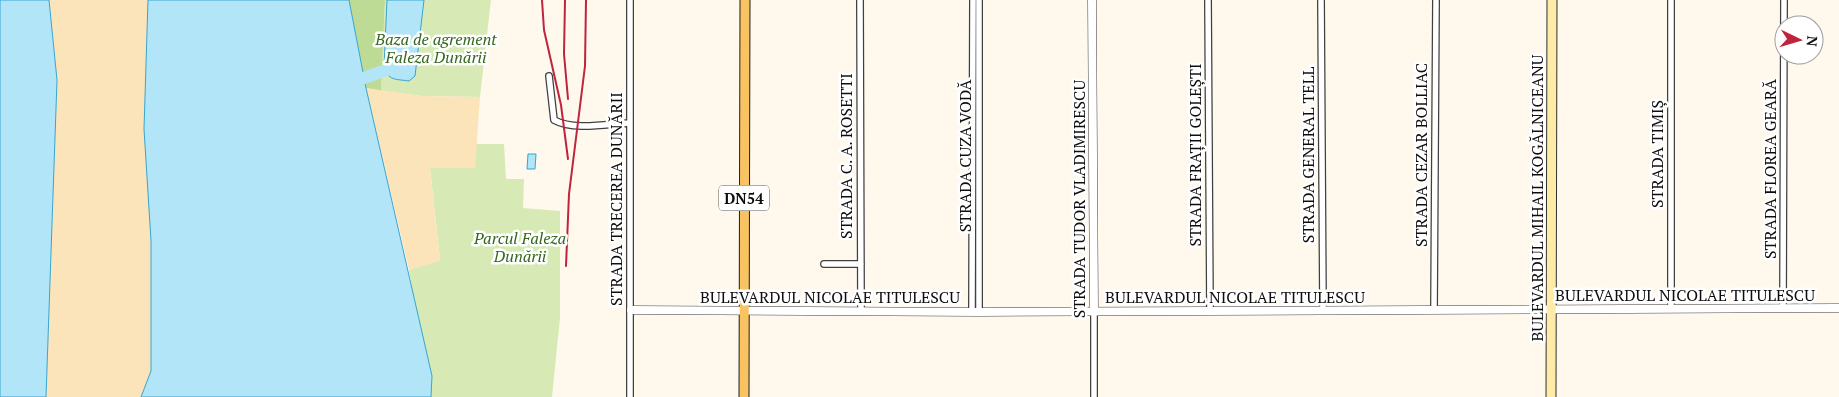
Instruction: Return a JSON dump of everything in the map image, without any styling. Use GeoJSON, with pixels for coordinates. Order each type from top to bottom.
{"type":"FeatureCollection","features":[{"type":"Feature","properties":{"kind":"main road","name":"DN54"},"geometry":{"type":"LineString","coordinates":[[744,397],[746,0]]}},
{"type":"Feature","properties":{"kind":"main road","name":"BULEVARDUL MIHAIL KOGĂLNICEANU"},"geometry":{"type":"LineString","coordinates":[[1552,0],[1552,397]]}},
{"type":"Feature","properties":{"kind":"street","name":"STRADA TRECEREA DUNĂRII"},"geometry":{"type":"LineString","coordinates":[[630,0],[630,397]]}},
{"type":"Feature","properties":{"kind":"street","name":"STRADA C. A. ROSETTI"},"geometry":{"type":"LineString","coordinates":[[860,0],[861,311]]}},
{"type":"Feature","properties":{"kind":"street","name":"STRADA CUZA VODĂ"},"geometry":{"type":"LineString","coordinates":[[973,0],[975,312]]}},
{"type":"Feature","properties":{"kind":"street","name":"STRADA CUZA VODĂ"},"geometry":{"type":"LineString","coordinates":[[975,312],[979,0]]}},
{"type":"Feature","properties":{"kind":"street","name":"STRADA TUDOR VLADIMIRESCU"},"geometry":{"type":"LineString","coordinates":[[1092,0],[1094,397]]}},
{"type":"Feature","properties":{"kind":"street","name":"STRADA FRAȚII GOLEȘTI"},"geometry":{"type":"LineString","coordinates":[[1208,0],[1210,311]]}},
{"type":"Feature","properties":{"kind":"street","name":"STRADA GENERAL TELL"},"geometry":{"type":"LineString","coordinates":[[1321,0],[1323,310]]}},
{"type":"Feature","properties":{"kind":"street","name":"STRADA CEZAR BOLLIAC"},"geometry":{"type":"LineString","coordinates":[[1434,310],[1436,0]]}},
{"type":"Feature","properties":{"kind":"street","name":"STRADA TIMIȘ"},"geometry":{"type":"LineString","coordinates":[[1671,0],[1671,309]]}},
{"type":"Feature","properties":{"kind":"street","name":"STRADA FLOREA GEARĂ"},"geometry":{"type":"LineString","coordinates":[[1783,308],[1784,0]]}},
{"type":"Feature","properties":{"kind":"street"},"geometry":{"type":"LineString","coordinates":[[549,76],[554,120],[560,123],[588,125],[629,123]]}},
{"type":"Feature","properties":{"kind":"street"},"geometry":{"type":"LineString","coordinates":[[824,264],[860,264]]}},
{"type":"Feature","properties":{"kind":"street","name":"BULEVARDUL NICOLAE TITULESCU"},"geometry":{"type":"LineString","coordinates":[[631,310],[975,312],[1839,308]]}},
{"type":"Feature","properties":{"kind":"green space"},"geometry":{"type":"Polygon","coordinates":[[[349,0],[385,0],[381,91],[366,88],[349,0]]]}},
{"type":"Feature","properties":{"kind":"green space","name":"Baza de agrement Faleza Dunării"},"geometry":{"type":"Polygon","coordinates":[[[385,0],[491,0],[480,97],[421,96],[381,91],[385,0]]]}},
{"type":"Feature","properties":{"kind":"green space"},"geometry":{"type":"Polygon","coordinates":[[[975,5],[977,6],[976,290],[974,290],[975,5]]]}},
{"type":"Feature","properties":{"kind":"green space","name":"Parcul Faleza Dunării"},"geometry":{"type":"Polygon","coordinates":[[[476,144],[504,144],[506,179],[524,179],[523,208],[560,211],[560,318],[552,397],[430,397],[409,270],[440,260],[430,168],[474,168],[476,144]]]}},
{"type":"Feature","properties":{"kind":"sand"},"geometry":{"type":"Polygon","coordinates":[[[49,0],[148,0],[144,129],[151,241],[151,371],[141,397],[46,397],[57,80],[49,0]]]}},
{"type":"Feature","properties":{"kind":"sand"},"geometry":{"type":"Polygon","coordinates":[[[366,88],[421,96],[480,97],[475,168],[430,168],[440,261],[409,270],[366,88]]]}},
{"type":"Feature","properties":{"kind":"water"},"geometry":{"type":"Polygon","coordinates":[[[0,0],[49,0],[57,80],[46,397],[0,397],[0,0]]]}},
{"type":"Feature","properties":{"kind":"water"},"geometry":{"type":"Polygon","coordinates":[[[148,0],[349,0],[366,88],[432,376],[431,397],[141,397],[151,371],[151,241],[144,129],[148,0]]]}},
{"type":"Feature","properties":{"kind":"water"},"geometry":{"type":"Polygon","coordinates":[[[387,0],[424,0],[415,76],[409,81],[390,77],[384,67],[387,0]]]}},
{"type":"Feature","properties":{"kind":"water"},"geometry":{"type":"Polygon","coordinates":[[[528,154],[536,154],[535,169],[527,169],[528,154]]]}},
{"type":"Feature","properties":{"kind":"waterway"},"geometry":{"type":"LineString","coordinates":[[364,78],[392,68],[398,62]]}},
{"type":"Feature","properties":{"kind":"railway"},"geometry":{"type":"LineString","coordinates":[[542,0],[544,30],[561,105],[568,159]]}},
{"type":"Feature","properties":{"kind":"railway"},"geometry":{"type":"LineString","coordinates":[[565,0],[564,54],[568,99]]}},
{"type":"Feature","properties":{"kind":"railway"},"geometry":{"type":"LineString","coordinates":[[566,266],[569,194],[585,66],[586,0]]}}]}
